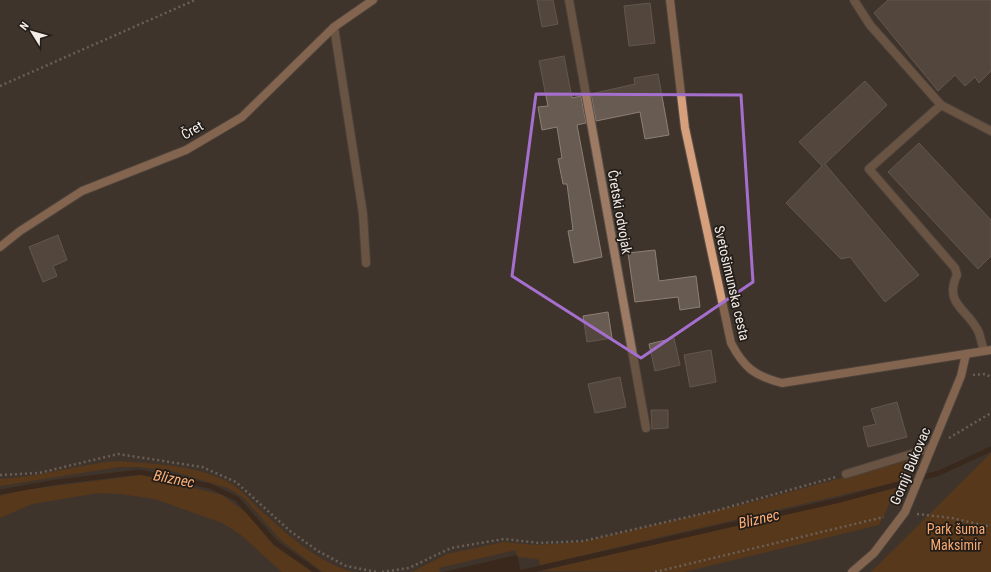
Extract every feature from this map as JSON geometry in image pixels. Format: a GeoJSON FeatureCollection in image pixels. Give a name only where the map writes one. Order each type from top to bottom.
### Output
{"type":"FeatureCollection","features":[{"type":"Feature","properties":{"kind":"street","name":"Čret"},"geometry":{"type":"LineString","coordinates":[[0,247],[20,231],[82,191],[186,150],[242,117],[334,27],[373,0]]}},
{"type":"Feature","properties":{"kind":"street","name":"Čretski odvojak"},"geometry":{"type":"LineString","coordinates":[[569,0],[646,428]]}},
{"type":"Feature","properties":{"kind":"street","name":"Svetošimunska cesta"},"geometry":{"type":"LineString","coordinates":[[670,0],[685,128],[731,343],[739,358],[750,370],[766,379],[782,383],[987,350]]}},
{"type":"Feature","properties":{"kind":"street"},"geometry":{"type":"LineString","coordinates":[[854,0],[870,25],[941,105],[991,131]]}},
{"type":"Feature","properties":{"kind":"street"},"geometry":{"type":"LineString","coordinates":[[334,27],[363,214],[366,263]]}},
{"type":"Feature","properties":{"kind":"street"},"geometry":{"type":"LineString","coordinates":[[941,105],[869,169],[955,268],[957,275],[953,283],[952,297],[979,332],[987,350]]}},
{"type":"Feature","properties":{"kind":"street","name":"Gornji Bukovac"},"geometry":{"type":"LineString","coordinates":[[852,572],[874,554],[905,512],[961,376],[966,354]]}},
{"type":"Feature","properties":{"kind":"street"},"geometry":{"type":"LineString","coordinates":[[846,474],[931,448]]}},
{"type":"Feature","properties":{"kind":"path"},"geometry":{"type":"LineString","coordinates":[[0,86],[195,0]]}},
{"type":"Feature","properties":{"kind":"path"},"geometry":{"type":"LineString","coordinates":[[961,376],[985,374],[991,376]]}},
{"type":"Feature","properties":{"kind":"path"},"geometry":{"type":"LineString","coordinates":[[931,448],[991,414]]}},
{"type":"Feature","properties":{"kind":"path"},"geometry":{"type":"LineString","coordinates":[[0,474],[39,473],[118,454],[202,467],[236,482],[290,531],[318,551],[346,566],[377,572]]}},
{"type":"Feature","properties":{"kind":"path"},"geometry":{"type":"LineString","coordinates":[[382,572],[409,568],[451,548],[504,539],[539,543],[583,541],[718,510],[846,474]]}},
{"type":"Feature","properties":{"kind":"path"},"geometry":{"type":"LineString","coordinates":[[655,572],[905,512],[952,518],[986,526],[991,525]]}},
{"type":"Feature","properties":{"kind":"highlighted area"},"geometry":{"type":"Polygon","coordinates":[[[536,94],[741,95],[753,282],[641,358],[512,276],[536,94]]]}},
{"type":"Feature","properties":{"kind":"green space","name":"Park šuma Maksimir"},"geometry":{"type":"Polygon","coordinates":[[[991,453],[991,572],[871,572],[991,453]]]}},
{"type":"Feature","properties":{"kind":"green space"},"geometry":{"type":"Polygon","coordinates":[[[909,460],[901,481],[541,565],[538,559],[518,557],[515,550],[439,568],[440,572],[412,572],[447,554],[504,542],[536,545],[582,542],[745,504],[909,460]]]}},
{"type":"Feature","properties":{"kind":"green space"},"geometry":{"type":"Polygon","coordinates":[[[116,461],[186,468],[213,475],[226,481],[239,489],[269,518],[302,546],[326,561],[353,572],[323,572],[281,540],[244,498],[228,488],[172,471],[138,467],[119,467],[0,486],[0,479],[29,476],[116,461]]]}},
{"type":"Feature","properties":{"kind":"green space"},"geometry":{"type":"Polygon","coordinates":[[[142,475],[222,495],[248,514],[273,545],[312,572],[282,572],[240,534],[222,523],[155,499],[121,494],[98,493],[32,504],[0,518],[0,496],[24,490],[142,475]]]}},
{"type":"Feature","properties":{"kind":"green space"},"geometry":{"type":"Polygon","coordinates":[[[897,488],[879,525],[684,572],[541,571],[897,488]]]}},
{"type":"Feature","properties":{"kind":"shaded area"},"geometry":{"type":"Polygon","coordinates":[[[517,555],[521,572],[443,572],[517,555]]]}},
{"type":"Feature","properties":{"kind":"building"},"geometry":{"type":"Polygon","coordinates":[[[537,0],[553,0],[558,24],[542,27],[537,0]]]}},
{"type":"Feature","properties":{"kind":"building"},"geometry":{"type":"Polygon","coordinates":[[[888,0],[991,0],[991,71],[979,83],[975,77],[965,86],[955,75],[938,91],[874,13],[888,0]]]}},
{"type":"Feature","properties":{"kind":"building"},"geometry":{"type":"Polygon","coordinates":[[[650,3],[655,43],[629,46],[624,6],[650,3]]]}},
{"type":"Feature","properties":{"kind":"building"},"geometry":{"type":"Polygon","coordinates":[[[564,56],[572,98],[581,96],[586,123],[577,125],[602,257],[574,263],[568,231],[573,230],[567,184],[563,184],[558,159],[562,158],[557,127],[542,130],[538,107],[548,106],[539,61],[564,56]]]}},
{"type":"Feature","properties":{"kind":"building"},"geometry":{"type":"Polygon","coordinates":[[[658,74],[669,135],[645,139],[640,112],[596,121],[591,94],[635,84],[634,78],[658,74]]]}},
{"type":"Feature","properties":{"kind":"building"},"geometry":{"type":"Polygon","coordinates":[[[865,81],[887,105],[825,164],[919,275],[885,302],[850,257],[841,259],[786,203],[822,166],[799,142],[865,81]]]}},
{"type":"Feature","properties":{"kind":"building"},"geometry":{"type":"Polygon","coordinates":[[[919,143],[991,220],[991,256],[978,269],[888,172],[919,143]]]}},
{"type":"Feature","properties":{"kind":"building"},"geometry":{"type":"Polygon","coordinates":[[[58,235],[67,260],[53,266],[57,276],[43,282],[29,247],[58,235]]]}},
{"type":"Feature","properties":{"kind":"building"},"geometry":{"type":"Polygon","coordinates":[[[655,250],[659,281],[696,276],[700,307],[680,310],[678,297],[635,302],[628,253],[655,250]]]}},
{"type":"Feature","properties":{"kind":"building"},"geometry":{"type":"Polygon","coordinates":[[[608,312],[612,338],[587,342],[583,316],[608,312]]]}},
{"type":"Feature","properties":{"kind":"building"},"geometry":{"type":"Polygon","coordinates":[[[674,338],[680,365],[655,371],[649,344],[674,338]]]}},
{"type":"Feature","properties":{"kind":"building"},"geometry":{"type":"Polygon","coordinates":[[[711,350],[716,382],[690,387],[684,355],[711,350]]]}},
{"type":"Feature","properties":{"kind":"building"},"geometry":{"type":"Polygon","coordinates":[[[620,377],[626,407],[595,413],[588,384],[620,377]]]}},
{"type":"Feature","properties":{"kind":"building"},"geometry":{"type":"Polygon","coordinates":[[[897,402],[907,437],[868,447],[863,427],[876,424],[871,409],[897,402]]]}},
{"type":"Feature","properties":{"kind":"building"},"geometry":{"type":"Polygon","coordinates":[[[651,410],[668,410],[668,428],[652,429],[651,410]]]}},
{"type":"Feature","properties":{"kind":"waterway","name":"Bliznec"},"geometry":{"type":"LineString","coordinates":[[523,572],[840,500],[939,473],[991,449]]}},
{"type":"Feature","properties":{"kind":"waterway","name":"Bliznec"},"geometry":{"type":"LineString","coordinates":[[0,492],[57,482],[139,472],[210,486],[237,499],[276,543],[317,572]]}}]}
